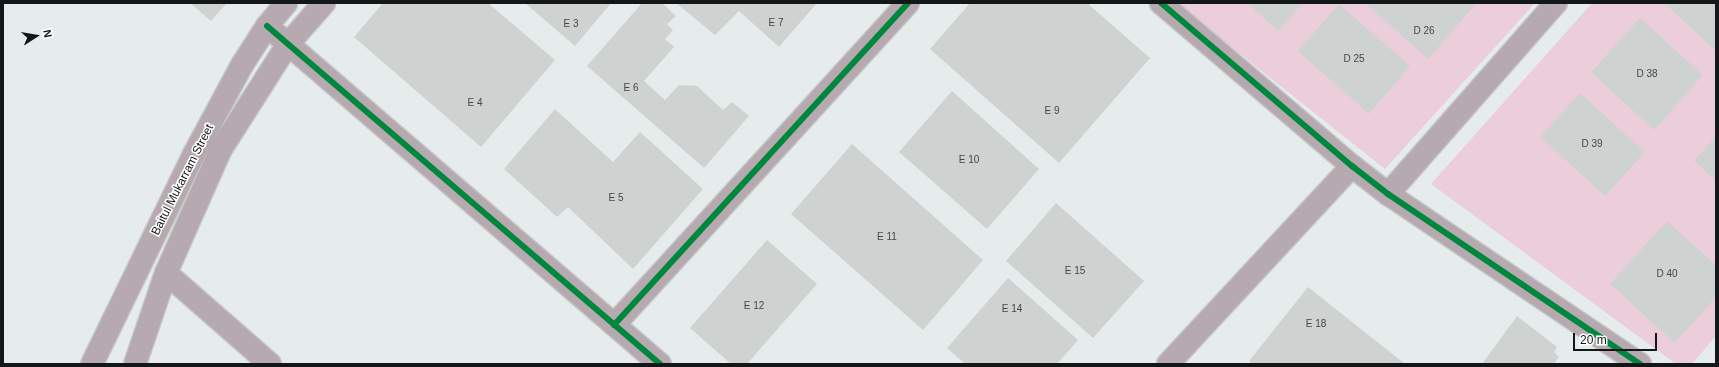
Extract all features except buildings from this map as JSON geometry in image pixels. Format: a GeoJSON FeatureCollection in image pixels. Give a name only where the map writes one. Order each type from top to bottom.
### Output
{"type":"FeatureCollection","features":[{"type":"Feature","properties":{"kind":"street","name":"Baitul Mukarram Street"},"geometry":{"type":"LineString","coordinates":[[92,364],[193,156],[242,64],[267,26],[286,3]]}},
{"type":"Feature","properties":{"kind":"street","name":"Baitul Mukarram Street"},"geometry":{"type":"LineString","coordinates":[[136,364],[166,273],[222,148],[288,44],[324,3]]}},
{"type":"Feature","properties":{"kind":"street"},"geometry":{"type":"LineString","coordinates":[[614,325],[908,3]]}},
{"type":"Feature","properties":{"kind":"street"},"geometry":{"type":"LineString","coordinates":[[1161,3],[1352,166],[1388,194],[1640,364]]}},
{"type":"Feature","properties":{"kind":"street"},"geometry":{"type":"LineString","coordinates":[[1388,194],[1556,3]]}},
{"type":"Feature","properties":{"kind":"street"},"geometry":{"type":"LineString","coordinates":[[267,26],[660,364]]}},
{"type":"Feature","properties":{"kind":"street"},"geometry":{"type":"LineString","coordinates":[[1168,364],[1352,166]]}},
{"type":"Feature","properties":{"kind":"street"},"geometry":{"type":"LineString","coordinates":[[166,273],[270,364]]}},
{"type":"Feature","properties":{"kind":"shaded area"},"geometry":{"type":"Polygon","coordinates":[[[1176,3],[1535,3],[1385,169],[1176,3]]]}},
{"type":"Feature","properties":{"kind":"shaded area"},"geometry":{"type":"Polygon","coordinates":[[[1592,3],[1716,3],[1716,336],[1692,364],[1676,364],[1431,184],[1592,3]]]}},
{"type":"Feature","properties":{"kind":"cycle path"},"geometry":{"type":"LineString","coordinates":[[614,325],[908,3]]}},
{"type":"Feature","properties":{"kind":"cycle path"},"geometry":{"type":"LineString","coordinates":[[1161,3],[1352,166],[1388,194],[1640,364]]}},
{"type":"Feature","properties":{"kind":"cycle path"},"geometry":{"type":"LineString","coordinates":[[267,26],[660,364]]}}]}
